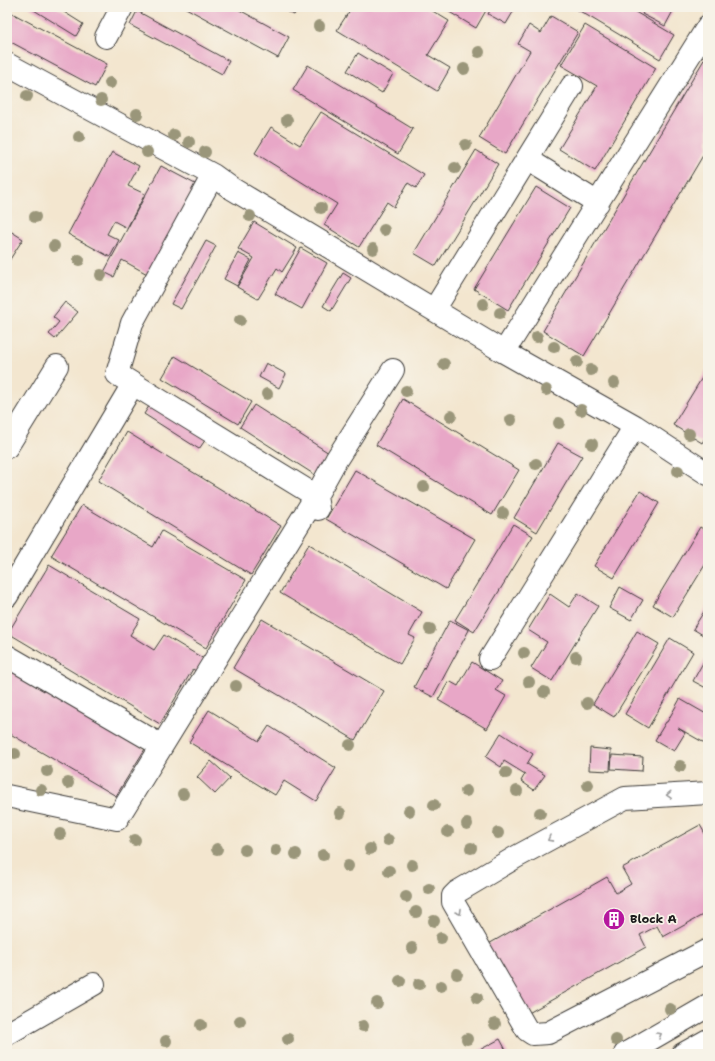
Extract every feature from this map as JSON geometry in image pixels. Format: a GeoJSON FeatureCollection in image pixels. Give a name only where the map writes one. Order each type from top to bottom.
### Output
{"type":"FeatureCollection","features":[{"type":"Feature","properties":{"kind":"street"},"geometry":{"type":"LineString","coordinates":[[106,37],[122,7]]}},
{"type":"Feature","properties":{"kind":"street"},"geometry":{"type":"LineString","coordinates":[[504,352],[708,26]]}},
{"type":"Feature","properties":{"kind":"street"},"geometry":{"type":"LineString","coordinates":[[7,64],[213,175],[231,188],[504,352],[635,426],[708,474]]}},
{"type":"Feature","properties":{"kind":"street"},"geometry":{"type":"LineString","coordinates":[[434,310],[572,86]]}},
{"type":"Feature","properties":{"kind":"street"},"geometry":{"type":"LineString","coordinates":[[527,159],[598,202]]}},
{"type":"Feature","properties":{"kind":"street"},"geometry":{"type":"LineString","coordinates":[[213,175],[132,323],[117,374],[316,496]]}},
{"type":"Feature","properties":{"kind":"street"},"geometry":{"type":"LineString","coordinates":[[8,444],[57,366]]}},
{"type":"Feature","properties":{"kind":"street"},"geometry":{"type":"LineString","coordinates":[[7,796],[117,819],[316,496],[336,460],[393,370]]}},
{"type":"Feature","properties":{"kind":"street"},"geometry":{"type":"LineString","coordinates":[[7,596],[133,384]]}},
{"type":"Feature","properties":{"kind":"street"},"geometry":{"type":"LineString","coordinates":[[490,659],[635,426]]}},
{"type":"Feature","properties":{"kind":"street"},"geometry":{"type":"LineString","coordinates":[[316,496],[319,521]]}},
{"type":"Feature","properties":{"kind":"street"},"geometry":{"type":"LineString","coordinates":[[7,656],[162,746]]}},
{"type":"Feature","properties":{"kind":"street"},"geometry":{"type":"LineString","coordinates":[[708,793],[625,798],[516,857],[452,896],[453,902],[527,1030],[533,1034],[548,1033],[708,950]]}},
{"type":"Feature","properties":{"kind":"street"},"geometry":{"type":"LineString","coordinates":[[7,1034],[94,984]]}},
{"type":"Feature","properties":{"kind":"street"},"geometry":{"type":"LineString","coordinates":[[625,1054],[708,1006]]}},
{"type":"Feature","properties":{"kind":"street"},"geometry":{"type":"LineString","coordinates":[[683,1054],[708,1040]]}},
{"type":"Feature","properties":{"kind":"building"},"geometry":{"type":"Polygon","coordinates":[[[29,7],[56,7],[83,24],[76,36],[29,7]]]}},
{"type":"Feature","properties":{"kind":"building"},"geometry":{"type":"Polygon","coordinates":[[[184,7],[234,7],[289,37],[278,58],[184,7]]]}},
{"type":"Feature","properties":{"kind":"building"},"geometry":{"type":"Polygon","coordinates":[[[279,7],[299,7],[294,15],[279,7]]]}},
{"type":"Feature","properties":{"kind":"building"},"geometry":{"type":"Polygon","coordinates":[[[352,7],[426,7],[449,21],[428,55],[450,68],[437,91],[337,30],[352,7]]]}},
{"type":"Feature","properties":{"kind":"building"},"geometry":{"type":"Polygon","coordinates":[[[441,7],[488,7],[476,28],[441,7]]]}},
{"type":"Feature","properties":{"kind":"building"},"geometry":{"type":"Polygon","coordinates":[[[492,7],[516,7],[506,24],[488,14],[492,7]]]}},
{"type":"Feature","properties":{"kind":"building"},"geometry":{"type":"Polygon","coordinates":[[[573,7],[627,7],[674,35],[660,59],[573,7]]]}},
{"type":"Feature","properties":{"kind":"building"},"geometry":{"type":"Polygon","coordinates":[[[646,7],[666,7],[673,11],[665,26],[642,14],[646,7]]]}},
{"type":"Feature","properties":{"kind":"building"},"geometry":{"type":"Polygon","coordinates":[[[137,11],[229,61],[222,74],[130,25],[137,11]]]}},
{"type":"Feature","properties":{"kind":"building"},"geometry":{"type":"Polygon","coordinates":[[[10,12],[107,64],[95,87],[7,40],[7,18],[10,12]]]}},
{"type":"Feature","properties":{"kind":"building"},"geometry":{"type":"Polygon","coordinates":[[[551,16],[578,32],[505,154],[479,138],[530,51],[518,44],[529,25],[541,33],[551,16]]]}},
{"type":"Feature","properties":{"kind":"building"},"geometry":{"type":"Polygon","coordinates":[[[585,25],[656,68],[595,171],[559,149],[597,86],[561,65],[585,25]]]}},
{"type":"Feature","properties":{"kind":"building"},"geometry":{"type":"Polygon","coordinates":[[[358,53],[393,74],[382,93],[347,71],[358,53]]]}},
{"type":"Feature","properties":{"kind":"building"},"geometry":{"type":"Polygon","coordinates":[[[708,53],[708,147],[584,356],[543,331],[708,53]]]}},
{"type":"Feature","properties":{"kind":"building"},"geometry":{"type":"Polygon","coordinates":[[[308,65],[413,129],[398,154],[293,90],[308,65]]]}},
{"type":"Feature","properties":{"kind":"building"},"geometry":{"type":"Polygon","coordinates":[[[321,112],[424,175],[416,188],[408,183],[394,207],[387,202],[359,247],[324,225],[337,204],[255,153],[271,127],[300,145],[321,112]]]}},
{"type":"Feature","properties":{"kind":"building"},"geometry":{"type":"Polygon","coordinates":[[[476,150],[498,164],[436,266],[414,253],[476,150]]]}},
{"type":"Feature","properties":{"kind":"building"},"geometry":{"type":"Polygon","coordinates":[[[112,152],[139,166],[128,186],[145,194],[127,228],[114,221],[107,234],[119,240],[110,257],[68,234],[112,152]]]}},
{"type":"Feature","properties":{"kind":"building"},"geometry":{"type":"Polygon","coordinates":[[[161,166],[197,185],[149,275],[122,260],[114,277],[104,272],[161,166]]]}},
{"type":"Feature","properties":{"kind":"building"},"geometry":{"type":"Polygon","coordinates":[[[536,187],[570,208],[508,310],[474,289],[536,187]]]}},
{"type":"Feature","properties":{"kind":"building"},"geometry":{"type":"Polygon","coordinates":[[[254,222],[297,248],[282,272],[277,268],[258,299],[237,287],[254,258],[238,249],[254,222]]]}},
{"type":"Feature","properties":{"kind":"building"},"geometry":{"type":"Polygon","coordinates":[[[7,229],[23,239],[7,264],[7,229]]]}},
{"type":"Feature","properties":{"kind":"building"},"geometry":{"type":"Polygon","coordinates":[[[206,241],[216,246],[181,309],[171,304],[206,241]]]}},
{"type":"Feature","properties":{"kind":"building"},"geometry":{"type":"Polygon","coordinates":[[[301,248],[327,263],[302,309],[275,294],[301,248]]]}},
{"type":"Feature","properties":{"kind":"building"},"geometry":{"type":"Polygon","coordinates":[[[238,253],[251,260],[237,286],[224,279],[238,253]]]}},
{"type":"Feature","properties":{"kind":"building"},"geometry":{"type":"Polygon","coordinates":[[[343,273],[351,278],[331,311],[323,306],[343,273]]]}},
{"type":"Feature","properties":{"kind":"building"},"geometry":{"type":"Polygon","coordinates":[[[65,302],[78,312],[55,339],[49,334],[59,322],[53,317],[65,302]]]}},
{"type":"Feature","properties":{"kind":"building"},"geometry":{"type":"Polygon","coordinates":[[[175,356],[251,402],[238,424],[162,378],[175,356]]]}},
{"type":"Feature","properties":{"kind":"building"},"geometry":{"type":"Polygon","coordinates":[[[266,363],[286,374],[279,388],[259,377],[266,363]]]}},
{"type":"Feature","properties":{"kind":"building"},"geometry":{"type":"Polygon","coordinates":[[[708,368],[708,433],[702,443],[673,425],[708,368]]]}},
{"type":"Feature","properties":{"kind":"building"},"geometry":{"type":"Polygon","coordinates":[[[403,399],[519,470],[492,515],[376,445],[403,399]]]}},
{"type":"Feature","properties":{"kind":"building"},"geometry":{"type":"Polygon","coordinates":[[[153,400],[208,436],[199,449],[144,414],[153,400]]]}},
{"type":"Feature","properties":{"kind":"building"},"geometry":{"type":"Polygon","coordinates":[[[254,405],[329,453],[315,475],[240,427],[254,405]]]}},
{"type":"Feature","properties":{"kind":"building"},"geometry":{"type":"Polygon","coordinates":[[[127,432],[281,526],[251,575],[98,481],[127,432]]]}},
{"type":"Feature","properties":{"kind":"building"},"geometry":{"type":"Polygon","coordinates":[[[558,443],[582,456],[537,532],[514,518],[558,443]]]}},
{"type":"Feature","properties":{"kind":"building"},"geometry":{"type":"Polygon","coordinates":[[[355,470],[475,539],[446,589],[326,519],[355,470]]]}},
{"type":"Feature","properties":{"kind":"building"},"geometry":{"type":"Polygon","coordinates":[[[640,491],[659,503],[614,578],[594,566],[640,491]]]}},
{"type":"Feature","properties":{"kind":"building"},"geometry":{"type":"Polygon","coordinates":[[[82,505],[153,547],[162,531],[246,580],[206,648],[51,556],[82,505]]]}},
{"type":"Feature","properties":{"kind":"building"},"geometry":{"type":"Polygon","coordinates":[[[513,524],[533,536],[474,632],[455,620],[513,524]]]}},
{"type":"Feature","properties":{"kind":"building"},"geometry":{"type":"Polygon","coordinates":[[[700,527],[708,532],[708,560],[673,617],[653,605],[700,527]]]}},
{"type":"Feature","properties":{"kind":"building"},"geometry":{"type":"Polygon","coordinates":[[[309,544],[422,612],[409,635],[415,638],[400,664],[280,593],[309,544]]]}},
{"type":"Feature","properties":{"kind":"building"},"geometry":{"type":"Polygon","coordinates":[[[49,565],[140,619],[130,635],[154,650],[164,635],[204,659],[197,672],[193,669],[160,724],[8,633],[49,565]]]}},
{"type":"Feature","properties":{"kind":"building"},"geometry":{"type":"Polygon","coordinates":[[[620,587],[643,600],[631,620],[609,608],[620,587]]]}},
{"type":"Feature","properties":{"kind":"building"},"geometry":{"type":"Polygon","coordinates":[[[578,593],[598,606],[552,681],[531,668],[547,642],[528,630],[550,594],[569,607],[578,593]]]}},
{"type":"Feature","properties":{"kind":"building"},"geometry":{"type":"Polygon","coordinates":[[[708,605],[708,638],[693,629],[708,605]]]}},
{"type":"Feature","properties":{"kind":"building"},"geometry":{"type":"Polygon","coordinates":[[[262,619],[384,691],[355,740],[233,668],[262,619]]]}},
{"type":"Feature","properties":{"kind":"building"},"geometry":{"type":"Polygon","coordinates":[[[450,620],[469,630],[433,697],[414,687],[450,620]]]}},
{"type":"Feature","properties":{"kind":"building"},"geometry":{"type":"Polygon","coordinates":[[[637,631],[659,644],[614,717],[593,704],[637,631]]]}},
{"type":"Feature","properties":{"kind":"building"},"geometry":{"type":"Polygon","coordinates":[[[670,638],[693,652],[648,728],[625,714],[670,638]]]}},
{"type":"Feature","properties":{"kind":"building"},"geometry":{"type":"Polygon","coordinates":[[[706,657],[708,658],[708,689],[693,681],[706,657]]]}},
{"type":"Feature","properties":{"kind":"building"},"geometry":{"type":"Polygon","coordinates":[[[472,662],[502,681],[496,690],[506,696],[487,729],[438,700],[449,681],[458,686],[472,662]]]}},
{"type":"Feature","properties":{"kind":"building"},"geometry":{"type":"Polygon","coordinates":[[[7,667],[145,749],[116,796],[7,732],[7,667]]]}},
{"type":"Feature","properties":{"kind":"building"},"geometry":{"type":"Polygon","coordinates":[[[680,699],[708,715],[708,745],[678,728],[685,733],[674,751],[655,740],[680,699]]]}},
{"type":"Feature","properties":{"kind":"building"},"geometry":{"type":"Polygon","coordinates":[[[209,710],[259,741],[269,726],[336,768],[316,801],[284,781],[275,795],[189,742],[209,710]]]}},
{"type":"Feature","properties":{"kind":"building"},"geometry":{"type":"Polygon","coordinates":[[[501,733],[533,754],[527,764],[545,775],[534,790],[521,781],[525,774],[504,761],[501,767],[486,757],[501,733]]]}},
{"type":"Feature","properties":{"kind":"building"},"geometry":{"type":"Polygon","coordinates":[[[590,748],[611,750],[610,771],[589,770],[590,748]]]}},
{"type":"Feature","properties":{"kind":"building"},"geometry":{"type":"Polygon","coordinates":[[[612,755],[643,757],[642,771],[611,769],[612,755]]]}},
{"type":"Feature","properties":{"kind":"building"},"geometry":{"type":"Polygon","coordinates":[[[211,761],[230,778],[215,794],[197,777],[211,761]]]}},
{"type":"Feature","properties":{"kind":"building","name":"Block A"},"geometry":{"type":"Polygon","coordinates":[[[700,825],[708,839],[708,912],[663,937],[657,926],[640,935],[646,947],[525,1015],[485,946],[607,877],[616,893],[631,884],[622,868],[700,825]]]}},
{"type":"Feature","properties":{"kind":"building"},"geometry":{"type":"Polygon","coordinates":[[[500,1039],[508,1054],[472,1054],[500,1039]]]}},
{"type":"Feature","properties":{"kind":"place","name":"Block A"},"geometry":{"type":"Point","coordinates":[614,919]}}]}
